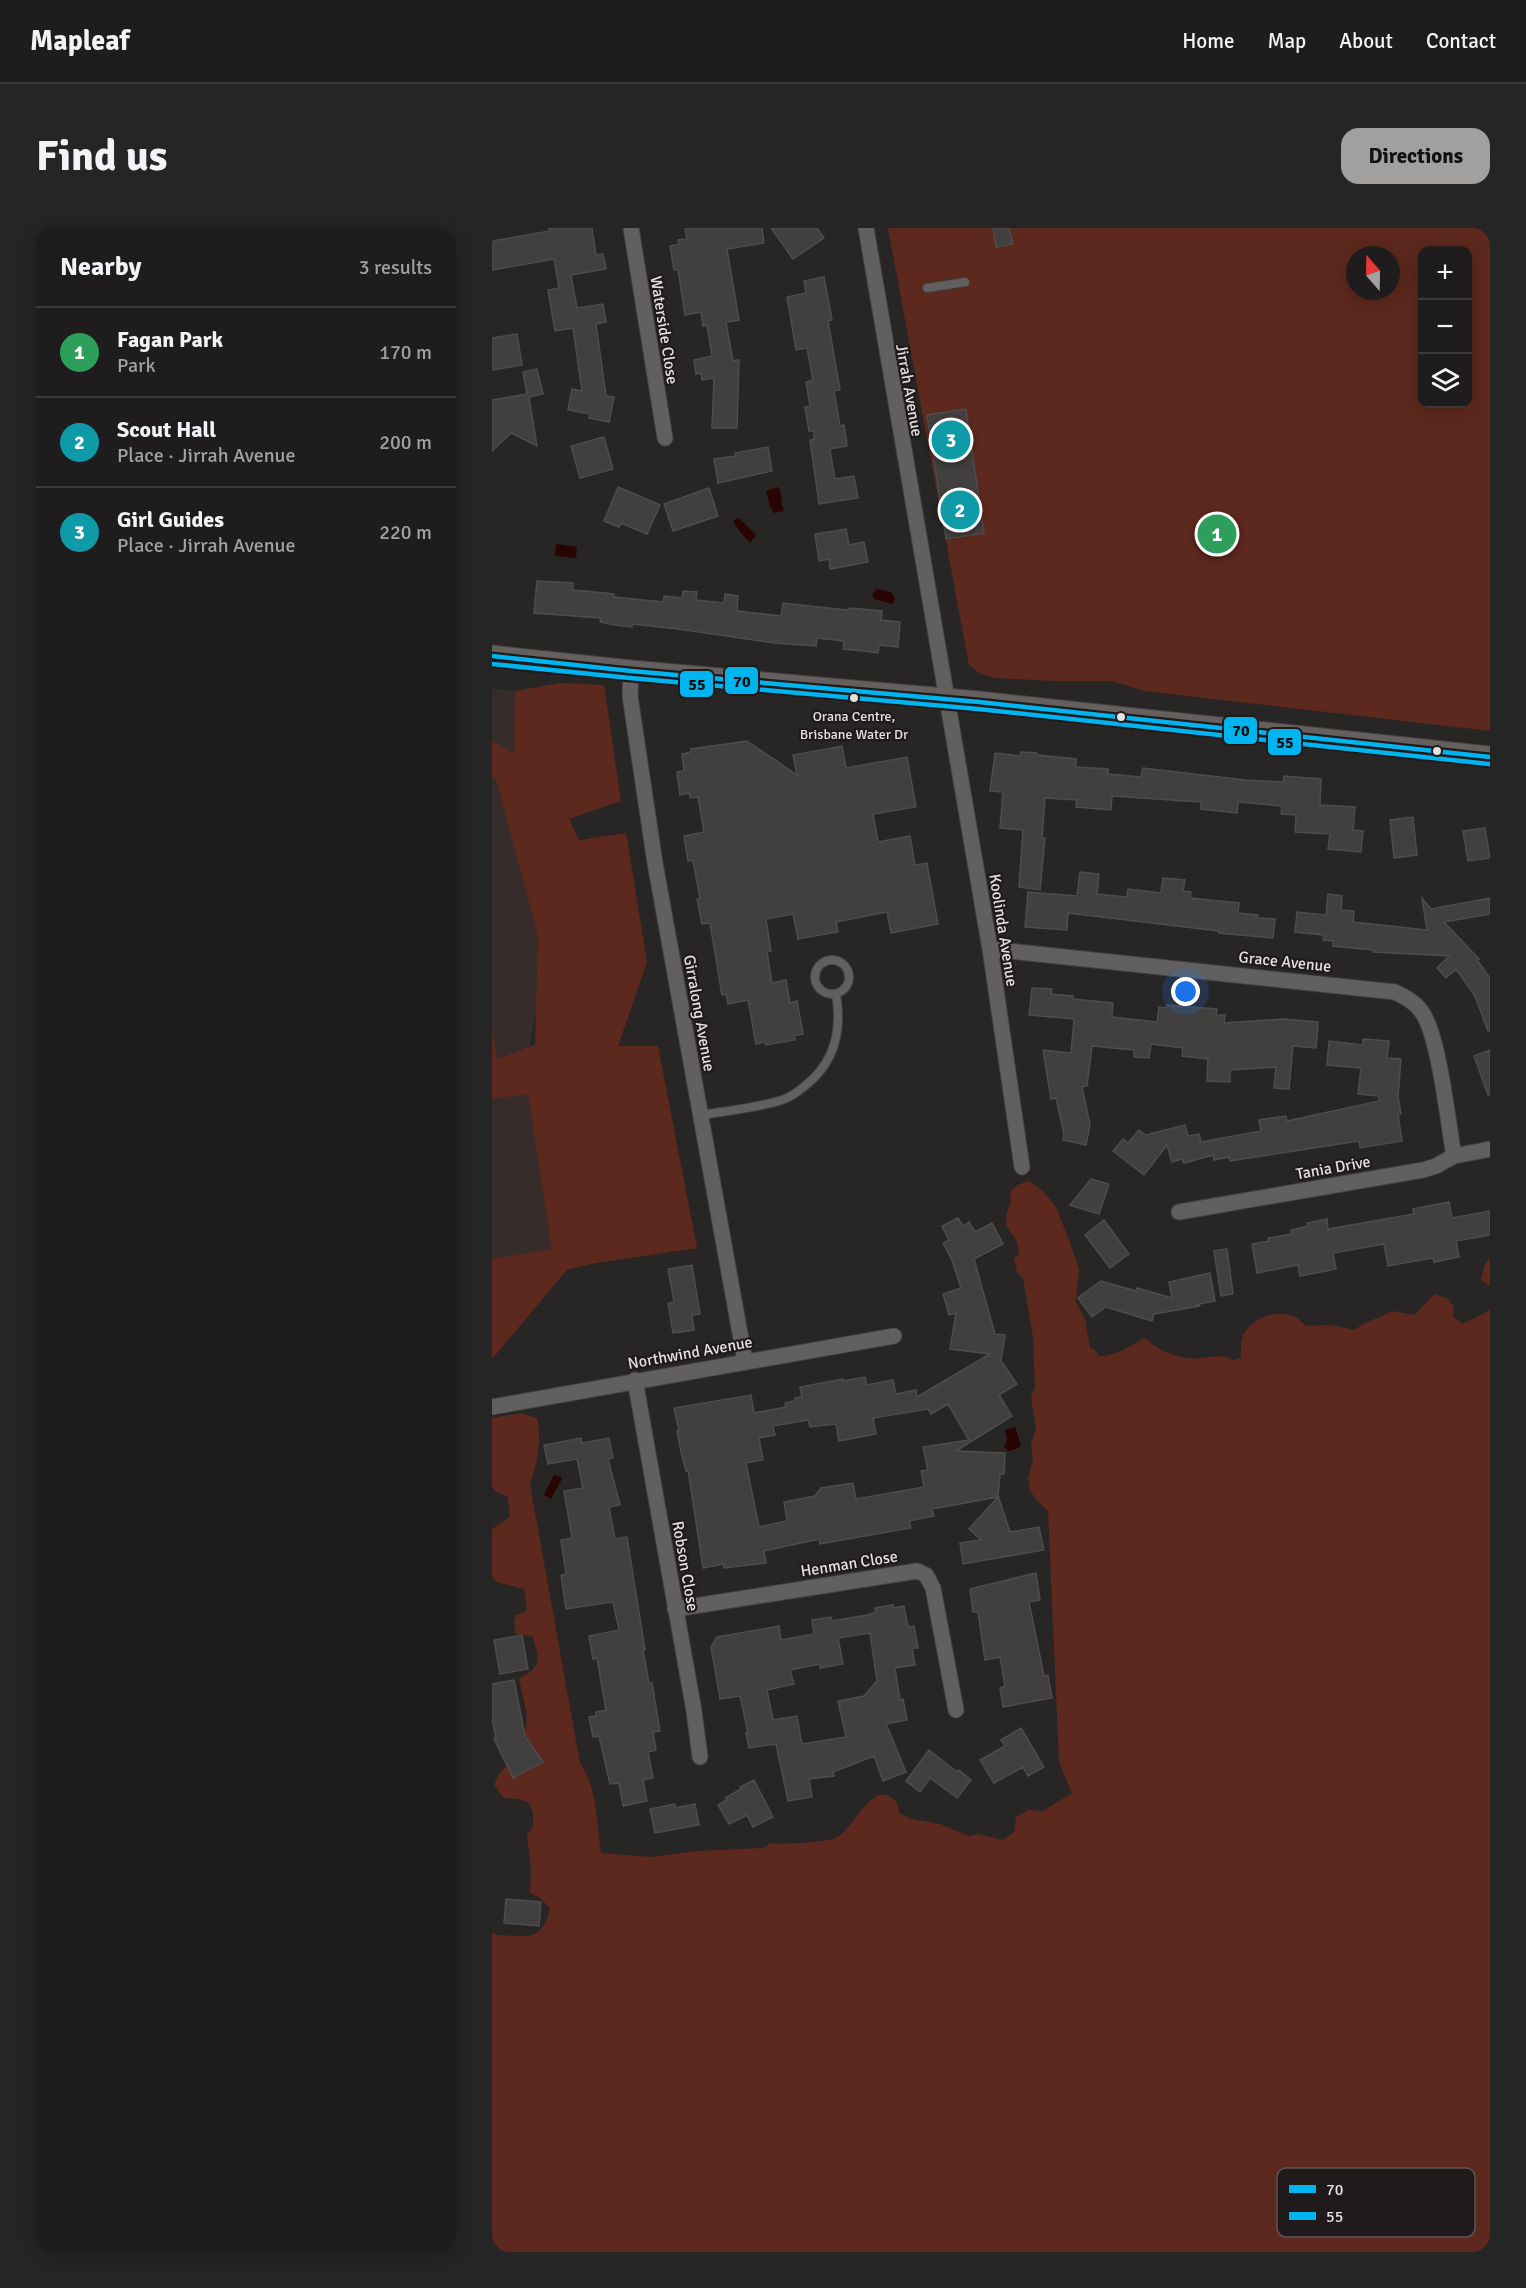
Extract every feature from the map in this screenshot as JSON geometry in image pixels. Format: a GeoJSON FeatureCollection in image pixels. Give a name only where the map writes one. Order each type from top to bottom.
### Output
{"type":"FeatureCollection","features":[{"type":"Feature","properties":{"kind":"main road"},"geometry":{"type":"LineString","coordinates":[[492,656],[946,699],[1490,757]]}},
{"type":"Feature","properties":{"kind":"street","name":"Waterside Close"},"geometry":{"type":"LineString","coordinates":[[631,228],[665,438]]}},
{"type":"Feature","properties":{"kind":"street","name":"Jirrah Avenue"},"geometry":{"type":"LineString","coordinates":[[866,228],[946,699]]}},
{"type":"Feature","properties":{"kind":"street","name":"Girralong Avenue"},"geometry":{"type":"LineString","coordinates":[[632,671],[630,696],[655,863],[745,1360]]}},
{"type":"Feature","properties":{"kind":"street","name":"Koolinda Avenue"},"geometry":{"type":"LineString","coordinates":[[946,699],[990,949],[1022,1167]]}},
{"type":"Feature","properties":{"kind":"street","name":"Grace Avenue"},"geometry":{"type":"LineString","coordinates":[[990,949],[1395,992],[1422,1012],[1433,1037],[1454,1155]]}},
{"type":"Feature","properties":{"kind":"street","name":"Tania Drive"},"geometry":{"type":"LineString","coordinates":[[1179,1212],[1423,1170],[1437,1166],[1454,1155],[1490,1149]]}},
{"type":"Feature","properties":{"kind":"street","name":"Northwind Avenue"},"geometry":{"type":"LineString","coordinates":[[492,1407],[745,1360],[894,1336]]}},
{"type":"Feature","properties":{"kind":"street","name":"Robson Close"},"geometry":{"type":"LineString","coordinates":[[636,1380],[700,1757]]}},
{"type":"Feature","properties":{"kind":"street","name":"Henman Close"},"geometry":{"type":"LineString","coordinates":[[675,1610],[916,1571],[926,1575],[933,1588],[956,1710]]}},
{"type":"Feature","properties":{"kind":"lane"},"geometry":{"type":"LineString","coordinates":[[927,288],[965,282]]}},
{"type":"Feature","properties":{"kind":"lane"},"geometry":{"type":"LineString","coordinates":[[826,961],[843,963],[849,972],[848,983],[841,992],[836,994],[825,993],[816,984],[817,968],[826,961]]}},
{"type":"Feature","properties":{"kind":"lane"},"geometry":{"type":"LineString","coordinates":[[700,1115],[784,1100],[811,1081],[831,1055],[839,1011],[836,994]]}},
{"type":"Feature","properties":{"kind":"shaded area"},"geometry":{"type":"Polygon","coordinates":[[[888,228],[1490,228],[1490,731],[1144,691],[1112,681],[996,678],[980,674],[969,665],[888,228]]]}},
{"type":"Feature","properties":{"kind":"shaded area"},"geometry":{"type":"Polygon","coordinates":[[[778,487],[784,511],[774,513],[766,491],[778,487]]]}},
{"type":"Feature","properties":{"kind":"shaded area"},"geometry":{"type":"Polygon","coordinates":[[[739,518],[756,535],[750,543],[733,521],[739,518]]]}},
{"type":"Feature","properties":{"kind":"shaded area"},"geometry":{"type":"Polygon","coordinates":[[[556,544],[577,547],[576,558],[555,556],[556,544]]]}},
{"type":"Feature","properties":{"kind":"shaded area"},"geometry":{"type":"Polygon","coordinates":[[[877,589],[891,592],[895,598],[894,602],[892,604],[874,599],[872,594],[877,589]]]}},
{"type":"Feature","properties":{"kind":"shaded area"},"geometry":{"type":"Polygon","coordinates":[[[560,683],[604,685],[621,801],[569,819],[579,840],[626,833],[647,962],[618,1046],[658,1046],[697,1248],[590,1264],[567,1270],[492,1359],[492,1259],[552,1249],[528,1094],[492,1099],[492,1028],[497,1059],[535,1045],[538,936],[496,779],[492,777],[492,741],[514,753],[515,691],[560,683]]]}},
{"type":"Feature","properties":{"kind":"shaded area"},"geometry":{"type":"Polygon","coordinates":[[[492,689],[532,692],[548,939],[527,1062],[563,1255],[492,1269],[492,689]]]}},
{"type":"Feature","properties":{"kind":"shaded area"},"geometry":{"type":"Polygon","coordinates":[[[1029,1181],[1043,1191],[1056,1207],[1079,1269],[1076,1302],[1085,1319],[1090,1348],[1094,1349],[1099,1356],[1116,1353],[1144,1338],[1170,1354],[1182,1357],[1192,1359],[1222,1356],[1233,1360],[1241,1358],[1242,1339],[1248,1328],[1266,1316],[1288,1314],[1306,1326],[1331,1325],[1355,1330],[1392,1311],[1415,1315],[1434,1294],[1448,1299],[1454,1307],[1453,1316],[1462,1324],[1490,1309],[1490,2252],[492,2252],[492,1932],[497,1935],[532,1935],[543,1927],[550,1908],[540,1898],[530,1893],[531,1870],[527,1835],[533,1827],[533,1813],[529,1803],[520,1799],[504,1798],[494,1785],[502,1771],[511,1763],[540,1759],[525,1734],[527,1715],[519,1678],[532,1670],[537,1662],[537,1650],[532,1636],[516,1634],[514,1623],[516,1615],[527,1609],[524,1589],[496,1582],[492,1576],[492,1529],[510,1517],[508,1497],[495,1491],[492,1486],[492,1418],[520,1413],[537,1418],[538,1452],[530,1485],[580,1763],[593,1795],[601,1853],[651,1857],[697,1851],[763,1848],[771,1843],[804,1843],[836,1838],[869,1802],[883,1794],[895,1800],[899,1813],[911,1819],[940,1824],[969,1836],[978,1834],[1003,1840],[1014,1832],[1016,1817],[1028,1810],[1043,1811],[1072,1793],[1059,1762],[1048,1511],[1036,1500],[1030,1490],[1028,1479],[1033,1460],[1031,1444],[1036,1429],[1031,1397],[1035,1387],[1033,1337],[1023,1279],[1017,1272],[1014,1259],[1019,1254],[1016,1240],[1006,1225],[1011,1201],[1010,1192],[1017,1185],[1029,1181]]]}},
{"type":"Feature","properties":{"kind":"shaded area"},"geometry":{"type":"Polygon","coordinates":[[[1490,1257],[1490,1286],[1481,1280],[1484,1266],[1490,1257]]]}},
{"type":"Feature","properties":{"kind":"shaded area"},"geometry":{"type":"Polygon","coordinates":[[[1015,1427],[1021,1445],[1019,1448],[1008,1451],[1004,1447],[1007,1440],[1005,1430],[1015,1427]]]}},
{"type":"Feature","properties":{"kind":"shaded area"},"geometry":{"type":"Polygon","coordinates":[[[554,1475],[562,1479],[551,1499],[544,1495],[554,1475]]]}},
{"type":"Feature","properties":{"kind":"building"},"geometry":{"type":"Polygon","coordinates":[[[549,228],[592,228],[596,255],[603,254],[606,269],[571,275],[577,308],[603,304],[606,322],[596,324],[606,396],[614,397],[609,422],[589,418],[590,414],[568,410],[572,389],[582,391],[573,328],[555,331],[548,290],[559,288],[554,259],[492,270],[492,241],[550,231],[549,228]]]}},
{"type":"Feature","properties":{"kind":"building"},"geometry":{"type":"Polygon","coordinates":[[[685,228],[762,228],[764,243],[727,249],[739,320],[726,322],[733,361],[739,360],[737,428],[712,428],[714,378],[702,380],[701,373],[696,374],[694,360],[712,356],[707,325],[703,326],[701,312],[685,315],[678,270],[674,270],[670,246],[679,244],[678,240],[687,239],[685,228]]]}},
{"type":"Feature","properties":{"kind":"building"},"geometry":{"type":"Polygon","coordinates":[[[771,228],[817,228],[824,238],[793,259],[771,228]]]}},
{"type":"Feature","properties":{"kind":"building"},"geometry":{"type":"Polygon","coordinates":[[[993,228],[1009,228],[1013,244],[996,247],[993,228]]]}},
{"type":"Feature","properties":{"kind":"building"},"geometry":{"type":"Polygon","coordinates":[[[824,277],[832,320],[828,321],[840,390],[834,391],[840,426],[844,425],[847,446],[830,449],[835,479],[854,476],[858,498],[819,504],[810,440],[814,439],[814,431],[809,431],[805,407],[810,406],[806,382],[813,380],[807,348],[796,350],[787,297],[806,293],[804,281],[824,277]]]}},
{"type":"Feature","properties":{"kind":"building"},"geometry":{"type":"Polygon","coordinates":[[[517,334],[522,365],[492,370],[492,338],[517,334]]]}},
{"type":"Feature","properties":{"kind":"building"},"geometry":{"type":"Polygon","coordinates":[[[537,369],[543,394],[529,397],[537,446],[511,433],[492,451],[492,400],[527,394],[523,372],[537,369]]]}},
{"type":"Feature","properties":{"kind":"building"},"geometry":{"type":"Polygon","coordinates":[[[966,409],[984,533],[946,539],[927,415],[966,409]]]}},
{"type":"Feature","properties":{"kind":"building"},"geometry":{"type":"Polygon","coordinates":[[[604,437],[613,469],[580,478],[571,446],[604,437]]]}},
{"type":"Feature","properties":{"kind":"building"},"geometry":{"type":"Polygon","coordinates":[[[768,447],[772,471],[718,483],[714,459],[736,456],[735,453],[768,447]]]}},
{"type":"Feature","properties":{"kind":"building"},"geometry":{"type":"Polygon","coordinates":[[[618,487],[660,505],[647,534],[621,523],[619,527],[604,521],[618,487]]]}},
{"type":"Feature","properties":{"kind":"building"},"geometry":{"type":"Polygon","coordinates":[[[709,488],[718,516],[673,531],[664,504],[709,488]]]}},
{"type":"Feature","properties":{"kind":"building"},"geometry":{"type":"Polygon","coordinates":[[[846,529],[849,545],[864,542],[868,562],[830,569],[829,559],[819,561],[815,534],[846,529]]]}},
{"type":"Feature","properties":{"kind":"building"},"geometry":{"type":"Polygon","coordinates":[[[537,581],[573,583],[573,590],[663,602],[664,596],[682,598],[683,591],[697,592],[696,600],[724,603],[725,594],[738,596],[737,611],[781,616],[783,603],[847,610],[850,608],[882,611],[881,620],[900,622],[898,647],[879,645],[878,653],[843,649],[844,641],[817,638],[816,646],[775,643],[678,629],[632,624],[632,627],[615,625],[600,622],[601,618],[534,613],[537,581]]]}},
{"type":"Feature","properties":{"kind":"building"},"geometry":{"type":"Polygon","coordinates":[[[747,741],[797,775],[793,755],[842,746],[846,768],[907,757],[916,807],[873,814],[878,842],[910,836],[915,865],[927,863],[938,924],[891,933],[887,912],[836,922],[838,932],[798,939],[793,914],[766,919],[771,951],[767,952],[772,983],[786,980],[790,1003],[797,1001],[803,1034],[794,1036],[795,1040],[766,1045],[765,1042],[756,1044],[748,1000],[728,1004],[726,994],[722,995],[710,923],[702,924],[693,860],[688,861],[684,836],[704,832],[698,797],[690,798],[689,793],[680,795],[677,772],[684,771],[682,754],[691,752],[691,749],[747,741]]]}},
{"type":"Feature","properties":{"kind":"building"},"geometry":{"type":"Polygon","coordinates":[[[1021,752],[1076,759],[1076,767],[1108,769],[1108,774],[1141,777],[1143,768],[1245,780],[1283,782],[1284,776],[1321,779],[1320,805],[1355,807],[1353,830],[1363,831],[1361,852],[1328,849],[1330,834],[1295,832],[1296,815],[1281,814],[1282,806],[1238,802],[1237,813],[1201,809],[1201,802],[1112,796],[1111,810],[1076,807],[1077,800],[1045,798],[1042,838],[1045,838],[1040,890],[1019,887],[1023,830],[1000,828],[1003,792],[990,791],[995,753],[1020,756],[1021,752]]]}},
{"type":"Feature","properties":{"kind":"building"},"geometry":{"type":"Polygon","coordinates":[[[1413,817],[1417,855],[1394,858],[1390,820],[1413,817]]]}},
{"type":"Feature","properties":{"kind":"building"},"geometry":{"type":"Polygon","coordinates":[[[1485,828],[1490,858],[1468,861],[1463,831],[1485,828]]]}},
{"type":"Feature","properties":{"kind":"building"},"geometry":{"type":"Polygon","coordinates":[[[1080,872],[1099,874],[1097,894],[1127,897],[1128,889],[1161,893],[1163,878],[1185,880],[1183,891],[1191,892],[1190,898],[1239,903],[1238,913],[1258,915],[1257,918],[1275,919],[1273,938],[1068,913],[1067,930],[1025,927],[1028,892],[1077,896],[1080,872]]]}},
{"type":"Feature","properties":{"kind":"building"},"geometry":{"type":"Polygon","coordinates":[[[1328,894],[1342,896],[1341,910],[1354,911],[1353,922],[1427,930],[1422,898],[1431,909],[1490,898],[1490,914],[1444,922],[1479,959],[1477,960],[1490,978],[1490,1031],[1488,1031],[1475,996],[1456,969],[1446,978],[1437,968],[1449,956],[1373,952],[1373,950],[1333,946],[1333,941],[1323,940],[1324,935],[1295,932],[1297,912],[1326,915],[1328,894]]]}},
{"type":"Feature","properties":{"kind":"building"},"geometry":{"type":"Polygon","coordinates":[[[1032,988],[1052,989],[1051,994],[1073,996],[1073,999],[1113,1003],[1112,1017],[1157,1022],[1159,1007],[1166,1008],[1167,1005],[1217,1009],[1216,1015],[1225,1015],[1224,1023],[1283,1019],[1318,1022],[1316,1048],[1293,1046],[1289,1089],[1274,1088],[1276,1067],[1230,1070],[1230,1082],[1207,1081],[1208,1059],[1182,1056],[1183,1048],[1151,1044],[1149,1058],[1134,1057],[1134,1050],[1092,1046],[1087,1086],[1082,1087],[1090,1125],[1086,1145],[1063,1140],[1064,1134],[1056,1098],[1051,1099],[1043,1050],[1071,1053],[1074,1019],[1029,1015],[1032,988]]]}},
{"type":"Feature","properties":{"kind":"building"},"geometry":{"type":"Polygon","coordinates":[[[1363,1039],[1389,1041],[1387,1058],[1401,1059],[1398,1097],[1401,1114],[1398,1115],[1402,1141],[1360,1148],[1359,1141],[1230,1161],[1229,1157],[1214,1160],[1213,1155],[1184,1163],[1182,1159],[1172,1162],[1167,1145],[1144,1175],[1113,1151],[1123,1139],[1128,1143],[1139,1130],[1146,1135],[1185,1125],[1188,1136],[1199,1134],[1201,1142],[1261,1131],[1259,1120],[1286,1116],[1287,1121],[1379,1101],[1379,1096],[1358,1094],[1361,1068],[1327,1065],[1329,1041],[1363,1045],[1363,1039]]]}},
{"type":"Feature","properties":{"kind":"building"},"geometry":{"type":"Polygon","coordinates":[[[1490,1050],[1490,1094],[1488,1095],[1474,1056],[1490,1050]]]}},
{"type":"Feature","properties":{"kind":"building"},"geometry":{"type":"Polygon","coordinates":[[[1091,1179],[1109,1184],[1099,1214],[1070,1205],[1091,1179]]]}},
{"type":"Feature","properties":{"kind":"building"},"geometry":{"type":"Polygon","coordinates":[[[1449,1202],[1452,1218],[1490,1211],[1490,1235],[1456,1241],[1459,1257],[1434,1262],[1433,1258],[1388,1266],[1384,1244],[1333,1253],[1336,1269],[1300,1276],[1298,1265],[1257,1273],[1252,1244],[1269,1241],[1268,1238],[1292,1234],[1291,1230],[1308,1226],[1307,1223],[1327,1219],[1328,1229],[1414,1214],[1413,1209],[1449,1202]]]}},
{"type":"Feature","properties":{"kind":"building"},"geometry":{"type":"Polygon","coordinates":[[[958,1218],[963,1226],[969,1222],[975,1232],[992,1223],[1003,1244],[974,1259],[995,1334],[1005,1335],[1001,1361],[1017,1384],[999,1395],[1012,1416],[956,1451],[1005,1453],[1004,1474],[1000,1474],[998,1496],[1010,1532],[1039,1527],[1044,1550],[963,1564],[960,1543],[981,1540],[969,1529],[998,1497],[932,1509],[934,1516],[909,1521],[911,1528],[820,1544],[819,1539],[764,1551],[766,1563],[724,1568],[723,1564],[703,1568],[688,1470],[686,1471],[681,1452],[674,1408],[751,1395],[754,1413],[786,1407],[785,1403],[802,1397],[800,1387],[865,1377],[867,1385],[893,1380],[896,1394],[916,1390],[917,1397],[990,1354],[950,1349],[956,1313],[949,1315],[943,1294],[961,1288],[952,1260],[943,1243],[949,1240],[942,1226],[958,1218]],[[948,1404],[931,1414],[928,1409],[873,1418],[876,1434],[839,1441],[836,1424],[810,1427],[808,1420],[773,1426],[775,1435],[759,1438],[763,1460],[746,1463],[759,1527],[787,1521],[784,1502],[815,1496],[821,1488],[853,1483],[856,1499],[924,1487],[921,1471],[928,1470],[923,1447],[969,1440],[948,1404]]]}},
{"type":"Feature","properties":{"kind":"building"},"geometry":{"type":"Polygon","coordinates":[[[1104,1220],[1129,1254],[1110,1268],[1085,1235],[1104,1220]]]}},
{"type":"Feature","properties":{"kind":"building"},"geometry":{"type":"Polygon","coordinates":[[[1227,1249],[1233,1294],[1221,1296],[1214,1251],[1227,1249]]]}},
{"type":"Feature","properties":{"kind":"building"},"geometry":{"type":"Polygon","coordinates":[[[692,1265],[700,1314],[692,1315],[694,1330],[673,1333],[668,1303],[674,1302],[668,1269],[692,1265]]]}},
{"type":"Feature","properties":{"kind":"building"},"geometry":{"type":"Polygon","coordinates":[[[1210,1273],[1215,1301],[1154,1314],[1152,1321],[1106,1307],[1092,1317],[1078,1298],[1101,1281],[1172,1298],[1169,1282],[1210,1273]]]}},
{"type":"Feature","properties":{"kind":"building"},"geometry":{"type":"Polygon","coordinates":[[[581,1438],[582,1443],[609,1438],[613,1458],[608,1459],[620,1505],[609,1507],[615,1539],[627,1537],[645,1650],[643,1650],[649,1683],[652,1683],[660,1731],[653,1732],[656,1750],[648,1752],[653,1778],[643,1780],[647,1801],[623,1806],[619,1783],[610,1784],[599,1736],[593,1737],[589,1717],[596,1716],[596,1712],[606,1710],[597,1658],[593,1659],[589,1636],[619,1630],[613,1602],[566,1609],[561,1575],[566,1574],[561,1540],[572,1538],[564,1491],[583,1488],[577,1459],[548,1464],[544,1445],[581,1438]]]}},
{"type":"Feature","properties":{"kind":"building"},"geometry":{"type":"Polygon","coordinates":[[[1036,1573],[1040,1600],[1029,1602],[1044,1676],[1048,1675],[1052,1698],[1003,1707],[1000,1688],[1005,1686],[1000,1657],[985,1660],[978,1612],[973,1612],[970,1589],[1036,1573]]]}},
{"type":"Feature","properties":{"kind":"building"},"geometry":{"type":"Polygon","coordinates":[[[904,1606],[908,1627],[914,1626],[918,1648],[912,1648],[915,1665],[895,1668],[900,1700],[903,1699],[907,1720],[886,1724],[906,1772],[883,1781],[874,1756],[833,1772],[834,1776],[809,1779],[812,1797],[788,1801],[776,1744],[749,1748],[740,1696],[720,1699],[711,1647],[717,1637],[779,1626],[781,1640],[814,1634],[812,1620],[831,1617],[832,1621],[867,1615],[876,1612],[875,1608],[904,1606]],[[870,1633],[838,1638],[843,1664],[820,1668],[820,1664],[790,1670],[794,1684],[767,1690],[773,1720],[797,1716],[802,1744],[846,1737],[838,1701],[864,1696],[877,1681],[870,1633]]]}},
{"type":"Feature","properties":{"kind":"building"},"geometry":{"type":"Polygon","coordinates":[[[522,1635],[528,1669],[500,1674],[494,1640],[522,1635]]]}},
{"type":"Feature","properties":{"kind":"building"},"geometry":{"type":"Polygon","coordinates":[[[514,1680],[525,1736],[543,1762],[513,1778],[494,1739],[496,1739],[492,1718],[492,1684],[514,1680]]]}},
{"type":"Feature","properties":{"kind":"building"},"geometry":{"type":"Polygon","coordinates":[[[1021,1728],[1044,1767],[1028,1776],[1023,1767],[994,1783],[980,1760],[1005,1746],[1001,1740],[1021,1728]]]}},
{"type":"Feature","properties":{"kind":"building"},"geometry":{"type":"Polygon","coordinates":[[[929,1750],[971,1780],[957,1798],[930,1778],[920,1792],[906,1781],[929,1750]]]}},
{"type":"Feature","properties":{"kind":"building"},"geometry":{"type":"Polygon","coordinates":[[[754,1780],[773,1817],[753,1827],[747,1815],[729,1824],[718,1805],[741,1789],[740,1787],[754,1780]]]}},
{"type":"Feature","properties":{"kind":"building"},"geometry":{"type":"Polygon","coordinates":[[[675,1804],[675,1808],[695,1804],[699,1825],[655,1833],[650,1809],[675,1804]]]}},
{"type":"Feature","properties":{"kind":"building"},"geometry":{"type":"Polygon","coordinates":[[[506,1899],[541,1902],[539,1926],[504,1923],[506,1899]]]}},
{"type":"Feature","properties":{"kind":"transit line","name":"70"},"geometry":{"type":"LineString","coordinates":[[492,656],[631,671],[979,702],[1490,757]]}},
{"type":"Feature","properties":{"kind":"transit line","name":"55"},"geometry":{"type":"LineString","coordinates":[[492,664],[978,709],[1489,764]]}},
{"type":"Feature","properties":{"kind":"place","name":"Girl Guides"},"geometry":{"type":"Point","coordinates":[951,440]}},
{"type":"Feature","properties":{"kind":"place","name":"Scout Hall"},"geometry":{"type":"Point","coordinates":[960,510]}},
{"type":"Feature","properties":{"kind":"place","name":"Fagan Park"},"geometry":{"type":"Point","coordinates":[1217,534]}},
{"type":"Feature","properties":{"kind":"place","name":"Orana Centre, Brisbane Water Dr"},"geometry":{"type":"Point","coordinates":[854,698]}}]}
